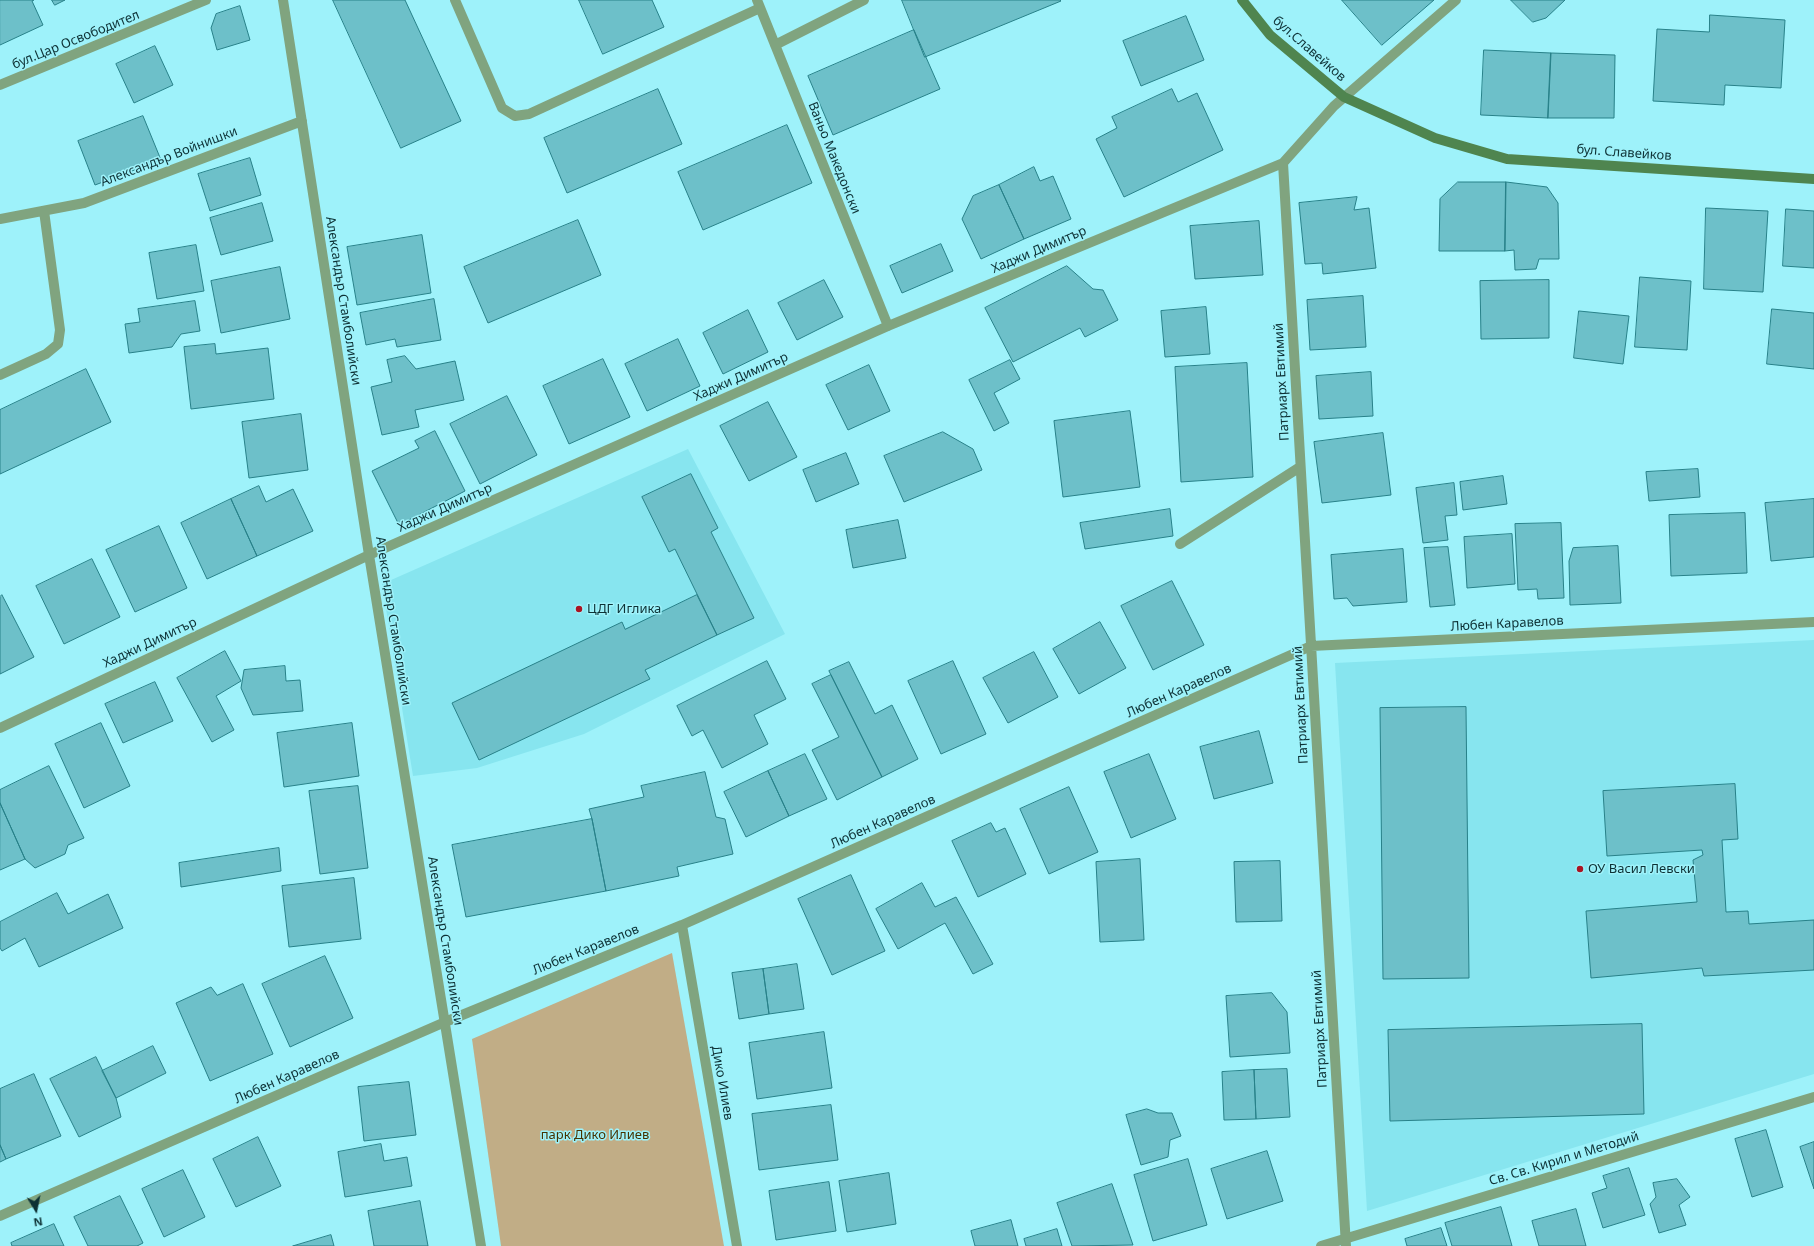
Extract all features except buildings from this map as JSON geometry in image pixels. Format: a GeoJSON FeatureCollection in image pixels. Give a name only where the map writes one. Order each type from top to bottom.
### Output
{"type":"FeatureCollection","features":[{"type":"Feature","properties":{"kind":"street","name":"бул.Цар Освободител"},"geometry":{"type":"LineString","coordinates":[[0,85],[206,0]]}},
{"type":"Feature","properties":{"kind":"street","name":"Александър Стамболийски"},"geometry":{"type":"LineString","coordinates":[[283,0],[369,555],[481,1246]]}},
{"type":"Feature","properties":{"kind":"street"},"geometry":{"type":"LineString","coordinates":[[455,0],[502,108],[515,116],[529,114],[758,4]]}},
{"type":"Feature","properties":{"kind":"street"},"geometry":{"type":"LineString","coordinates":[[775,45],[864,0]]}},
{"type":"Feature","properties":{"kind":"street","name":"бул.Славейков"},"geometry":{"type":"LineString","coordinates":[[1242,0],[1270,35],[1344,97],[1435,138]]}},
{"type":"Feature","properties":{"kind":"street","name":"Хаджи Димитър"},"geometry":{"type":"LineString","coordinates":[[0,728],[369,555],[888,326],[1282,163],[1344,97],[1456,0]]}},
{"type":"Feature","properties":{"kind":"street","name":"Ваньо Македонски"},"geometry":{"type":"LineString","coordinates":[[758,4],[888,326]]}},
{"type":"Feature","properties":{"kind":"street","name":"Александър Войнишки"},"geometry":{"type":"LineString","coordinates":[[0,219],[84,203],[302,121]]}},
{"type":"Feature","properties":{"kind":"street","name":"бул. Славейков"},"geometry":{"type":"LineString","coordinates":[[1435,138],[1507,159],[1814,179]]}},
{"type":"Feature","properties":{"kind":"street","name":"Патриарх Евтимий"},"geometry":{"type":"LineString","coordinates":[[1282,163],[1346,1242]]}},
{"type":"Feature","properties":{"kind":"street"},"geometry":{"type":"LineString","coordinates":[[0,375],[46,354],[58,344],[60,330],[44,211]]}},
{"type":"Feature","properties":{"kind":"street"},"geometry":{"type":"LineString","coordinates":[[1180,544],[1300,467]]}},
{"type":"Feature","properties":{"kind":"street","name":"Любен Каравелов"},"geometry":{"type":"LineString","coordinates":[[0,1216],[444,1022],[682,925],[1311,646],[1814,622]]}},
{"type":"Feature","properties":{"kind":"street","name":"Дико Илиев"},"geometry":{"type":"LineString","coordinates":[[682,925],[737,1246]]}},
{"type":"Feature","properties":{"kind":"street","name":"Св. Св. Кирил и Методий"},"geometry":{"type":"LineString","coordinates":[[1321,1246],[1346,1242],[1814,1097]]}},
{"type":"Feature","properties":{"kind":"shaded area","name":"ЦДГ Иглика"},"geometry":{"type":"Polygon","coordinates":[[[688,449],[785,634],[584,734],[477,768],[413,776],[382,584],[688,449]]]}},
{"type":"Feature","properties":{"kind":"shaded area","name":"ОУ Васил Левски"},"geometry":{"type":"Polygon","coordinates":[[[1814,640],[1814,1074],[1367,1211],[1335,663],[1814,640]]]}},
{"type":"Feature","properties":{"kind":"green space","name":"парк Дико Илиев"},"geometry":{"type":"Polygon","coordinates":[[[672,953],[724,1246],[501,1246],[472,1039],[672,953]]]}},
{"type":"Feature","properties":{"kind":"place","name":"ЦДГ Иглика"},"geometry":{"type":"Point","coordinates":[579,609]}},
{"type":"Feature","properties":{"kind":"place","name":"ОУ Васил Левски"},"geometry":{"type":"Point","coordinates":[1580,869]}}]}
